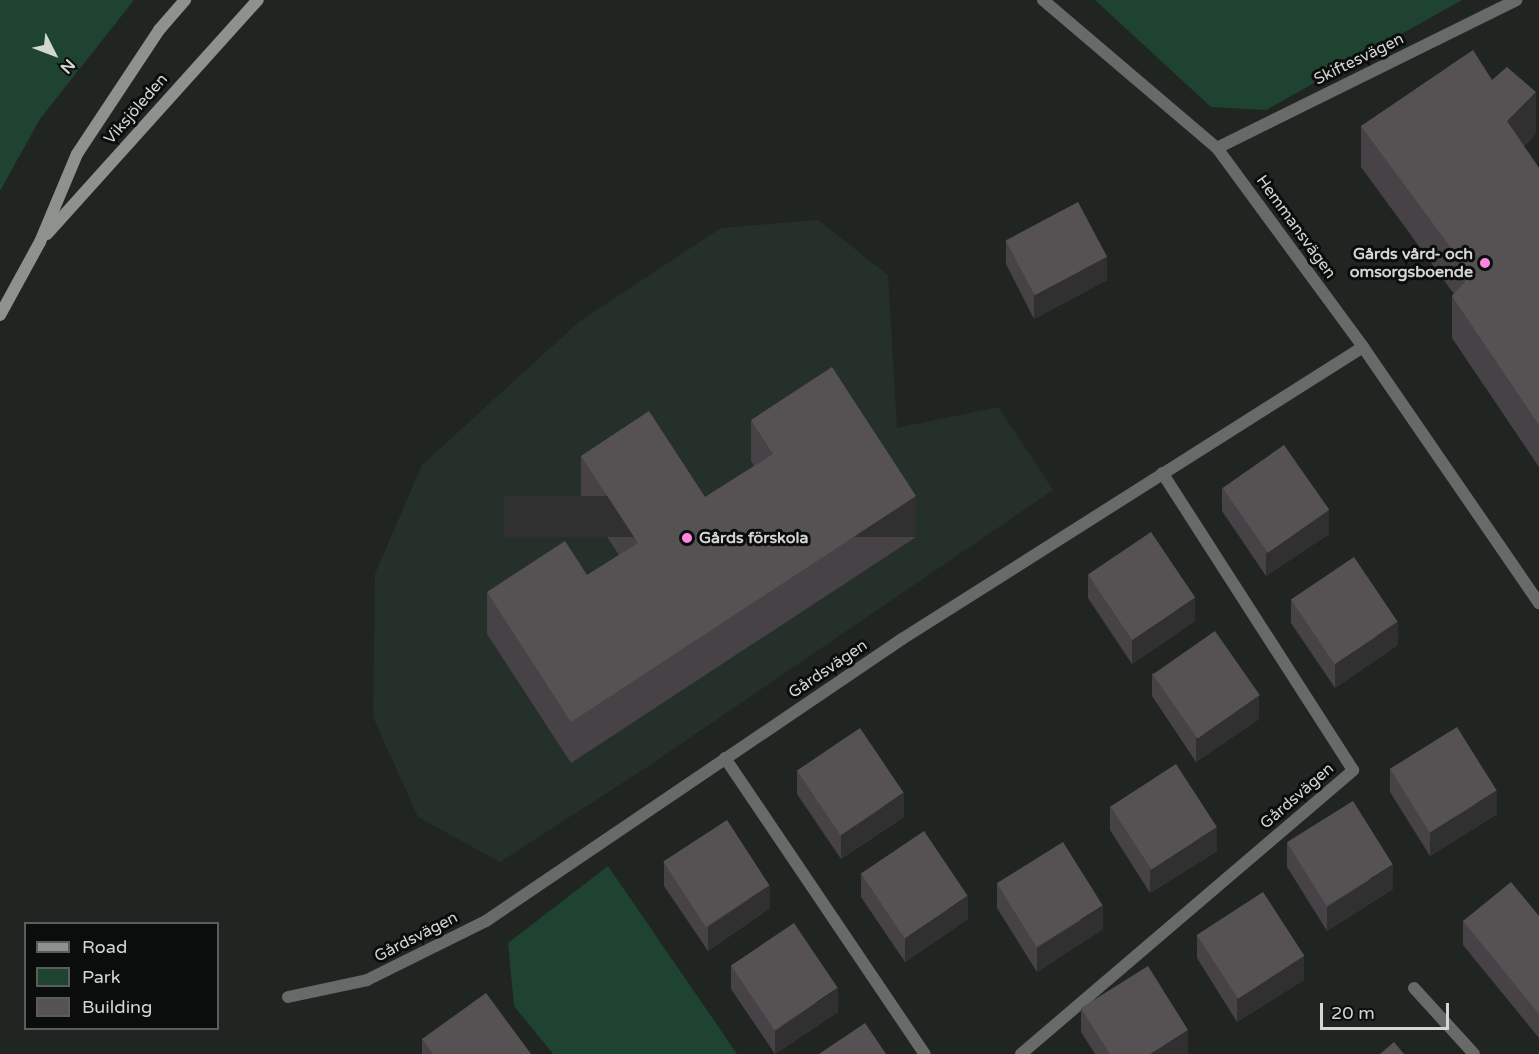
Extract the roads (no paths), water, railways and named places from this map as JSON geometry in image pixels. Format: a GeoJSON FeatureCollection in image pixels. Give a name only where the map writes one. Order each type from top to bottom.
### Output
{"type":"FeatureCollection","features":[{"type":"Feature","properties":{"kind":"main road","name":"Viksjöleden"},"geometry":{"type":"LineString","coordinates":[[0,315],[40,242],[76,154],[159,30],[185,0]]}},
{"type":"Feature","properties":{"kind":"main road","name":"Viksjöleden"},"geometry":{"type":"LineString","coordinates":[[40,242],[258,0]]}},
{"type":"Feature","properties":{"kind":"street","name":"Hemmansvägen"},"geometry":{"type":"LineString","coordinates":[[1043,0],[1217,148],[1363,347],[1539,603]]}},
{"type":"Feature","properties":{"kind":"street","name":"Skiftesvägen"},"geometry":{"type":"LineString","coordinates":[[1217,148],[1516,0]]}},
{"type":"Feature","properties":{"kind":"street","name":"Gårdsvägen"},"geometry":{"type":"LineString","coordinates":[[288,997],[367,980],[486,921],[902,639],[1363,347]]}},
{"type":"Feature","properties":{"kind":"street","name":"Gårdsvägen"},"geometry":{"type":"LineString","coordinates":[[1022,1054],[1353,770],[1162,473]]}},
{"type":"Feature","properties":{"kind":"street"},"geometry":{"type":"LineString","coordinates":[[725,758],[926,1054]]}},
{"type":"Feature","properties":{"kind":"street"},"geometry":{"type":"LineString","coordinates":[[1414,987],[1474,1054]]}},
{"type":"Feature","properties":{"kind":"place","name":"Gårds vård- och omsorgsboende"},"geometry":{"type":"Point","coordinates":[1485,263]}},
{"type":"Feature","properties":{"kind":"place","name":"Gårds förskola"},"geometry":{"type":"Point","coordinates":[687,538]}}]}
